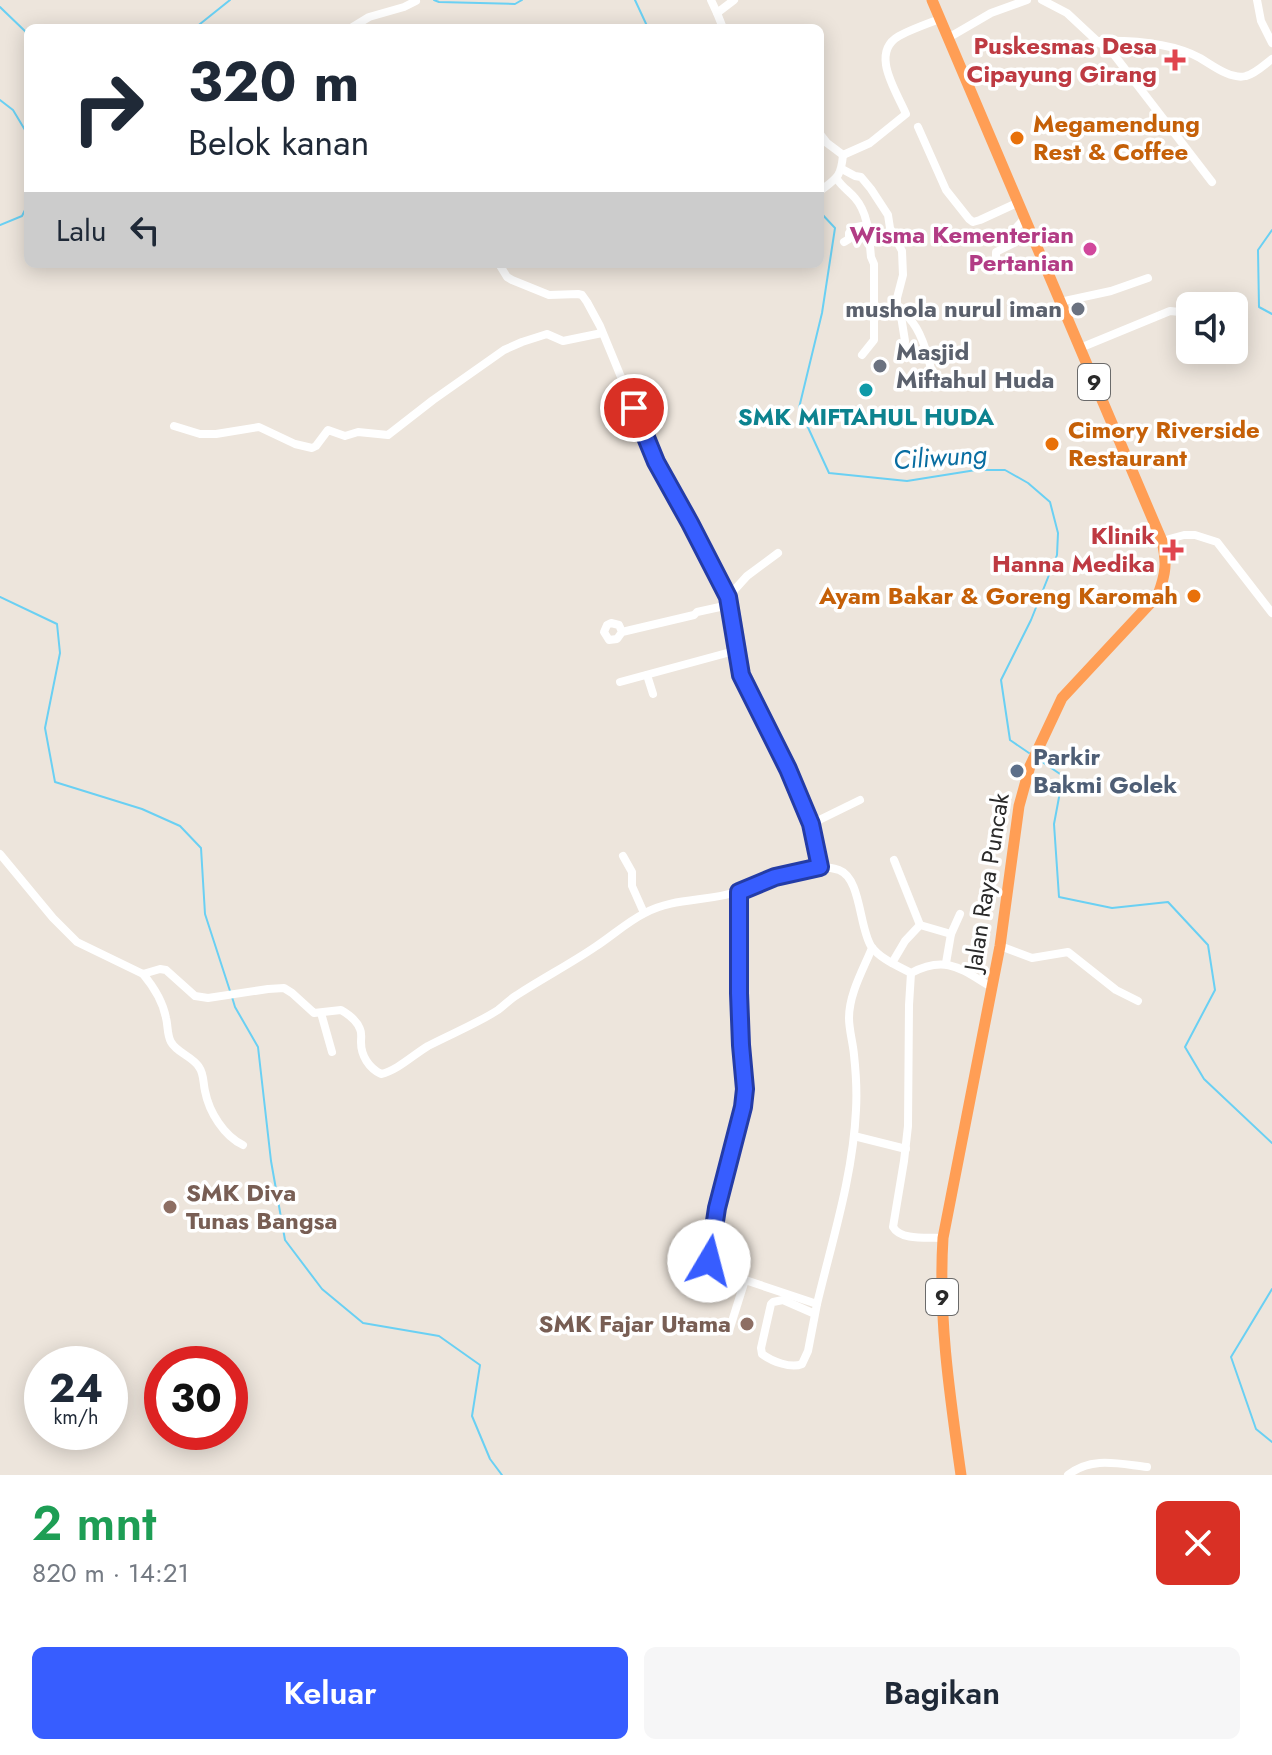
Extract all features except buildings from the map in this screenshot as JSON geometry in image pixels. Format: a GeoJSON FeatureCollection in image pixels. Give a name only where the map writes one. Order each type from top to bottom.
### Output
{"type":"FeatureCollection","features":[{"type":"Feature","properties":{"kind":"highway","name":"Jalan Raya Puncak"},"geometry":{"type":"LineString","coordinates":[[932,0],[1162,541],[1165,555],[1165,574],[1158,595],[1062,698],[1030,766],[1019,806],[993,988],[943,1238],[941,1285],[961,1475]]}},
{"type":"Feature","properties":{"kind":"street"},"geometry":{"type":"LineString","coordinates":[[711,0],[721,24]]}},
{"type":"Feature","properties":{"kind":"street"},"geometry":{"type":"LineString","coordinates":[[717,13],[734,0]]}},
{"type":"Feature","properties":{"kind":"street"},"geometry":{"type":"LineString","coordinates":[[948,38],[991,13],[1027,0]]}},
{"type":"Feature","properties":{"kind":"street"},"geometry":{"type":"LineString","coordinates":[[1042,0],[1067,13],[1115,56],[1212,182]]}},
{"type":"Feature","properties":{"kind":"street"},"geometry":{"type":"LineString","coordinates":[[1257,0],[1261,21],[1272,43]]}},
{"type":"Feature","properties":{"kind":"street"},"geometry":{"type":"LineString","coordinates":[[358,24],[416,1]]}},
{"type":"Feature","properties":{"kind":"street"},"geometry":{"type":"LineString","coordinates":[[843,155],[870,143],[906,114],[884,64],[886,50],[899,36],[940,19]]}},
{"type":"Feature","properties":{"kind":"street"},"geometry":{"type":"LineString","coordinates":[[1097,41],[1173,48],[1191,53],[1238,76],[1246,76],[1272,59]]}},
{"type":"Feature","properties":{"kind":"street"},"geometry":{"type":"LineString","coordinates":[[918,127],[946,190],[969,219],[973,222],[980,220],[1017,203]]}},
{"type":"Feature","properties":{"kind":"street"},"geometry":{"type":"LineString","coordinates":[[824,139],[843,155]]}},
{"type":"Feature","properties":{"kind":"street"},"geometry":{"type":"LineString","coordinates":[[824,188],[837,179],[842,169],[843,155]]}},
{"type":"Feature","properties":{"kind":"street"},"geometry":{"type":"LineString","coordinates":[[842,169],[861,177],[871,189],[888,215],[890,228],[902,251],[903,275],[897,310],[901,316],[904,353]]}},
{"type":"Feature","properties":{"kind":"street"},"geometry":{"type":"LineString","coordinates":[[837,179],[860,205],[874,264],[874,340],[862,355]]}},
{"type":"Feature","properties":{"kind":"street"},"geometry":{"type":"LineString","coordinates":[[996,258],[997,251],[1014,243],[1015,229],[1024,219]]}},
{"type":"Feature","properties":{"kind":"street"},"geometry":{"type":"LineString","coordinates":[[844,242],[849,239],[852,228],[867,225]]}},
{"type":"Feature","properties":{"kind":"street"},"geometry":{"type":"LineString","coordinates":[[501,268],[507,277],[549,295],[582,295],[587,302],[656,462],[728,601],[741,675],[788,769],[811,824],[820,867]]}},
{"type":"Feature","properties":{"kind":"street"},"geometry":{"type":"LineString","coordinates":[[1060,302],[1111,291],[1148,278]]}},
{"type":"Feature","properties":{"kind":"street"},"geometry":{"type":"LineString","coordinates":[[897,310],[909,318],[918,333],[936,386]]}},
{"type":"Feature","properties":{"kind":"street"},"geometry":{"type":"LineString","coordinates":[[1080,348],[1170,311],[1176,312]]}},
{"type":"Feature","properties":{"kind":"street"},"geometry":{"type":"LineString","coordinates":[[174,426],[200,434],[259,427],[295,444],[312,448],[328,430],[348,436],[358,432],[388,435],[512,345],[547,334],[563,341],[602,333]]}},
{"type":"Feature","properties":{"kind":"street"},"geometry":{"type":"LineString","coordinates":[[1162,541],[1195,535],[1217,542],[1272,613]]}},
{"type":"Feature","properties":{"kind":"street"},"geometry":{"type":"LineString","coordinates":[[622,631],[728,601],[747,576],[778,553]]}},
{"type":"Feature","properties":{"kind":"street"},"geometry":{"type":"LineString","coordinates":[[620,682],[738,650]]}},
{"type":"Feature","properties":{"kind":"street"},"geometry":{"type":"LineString","coordinates":[[647,675],[653,694]]}},
{"type":"Feature","properties":{"kind":"street"},"geometry":{"type":"LineString","coordinates":[[811,824],[860,800]]}},
{"type":"Feature","properties":{"kind":"street"},"geometry":{"type":"LineString","coordinates":[[0,854],[77,942],[143,974],[164,1009],[172,1043],[197,1064],[215,1115],[223,1129],[243,1145]]}},
{"type":"Feature","properties":{"kind":"street"},"geometry":{"type":"LineString","coordinates":[[623,856],[632,872],[632,886],[644,913]]}},
{"type":"Feature","properties":{"kind":"street"},"geometry":{"type":"LineString","coordinates":[[894,860],[920,925]]}},
{"type":"Feature","properties":{"kind":"street"},"geometry":{"type":"LineString","coordinates":[[143,974],[163,969],[197,997],[206,999],[275,988],[286,989],[311,1011],[339,1010],[360,1028],[361,1047],[367,1063],[377,1072],[384,1073],[498,1010],[644,913],[669,904],[739,892],[775,877],[820,867],[838,870],[849,877],[872,948],[883,958],[911,973]]}},
{"type":"Feature","properties":{"kind":"street"},"geometry":{"type":"LineString","coordinates":[[705,1298],[717,1208],[745,1089],[739,1007],[739,892]]}},
{"type":"Feature","properties":{"kind":"street"},"geometry":{"type":"LineString","coordinates":[[946,963],[951,934],[960,914]]}},
{"type":"Feature","properties":{"kind":"street"},"geometry":{"type":"LineString","coordinates":[[920,925],[951,934]]}},
{"type":"Feature","properties":{"kind":"street"},"geometry":{"type":"LineString","coordinates":[[892,963],[905,941],[920,925]]}},
{"type":"Feature","properties":{"kind":"street"},"geometry":{"type":"LineString","coordinates":[[1000,946],[1032,958],[1068,952],[1116,990],[1138,1001]]}},
{"type":"Feature","properties":{"kind":"street"},"geometry":{"type":"LineString","coordinates":[[816,1309],[783,1300],[773,1302],[762,1354],[795,1367],[802,1364],[808,1351],[846,1186],[854,1136],[857,1091],[850,1011],[853,993],[872,948]]}},
{"type":"Feature","properties":{"kind":"street"},"geometry":{"type":"LineString","coordinates":[[911,973],[925,966],[946,963],[993,988]]}},
{"type":"Feature","properties":{"kind":"street"},"geometry":{"type":"LineString","coordinates":[[911,973],[906,1149],[893,1230],[905,1236],[943,1238]]}},
{"type":"Feature","properties":{"kind":"street"},"geometry":{"type":"LineString","coordinates":[[321,1013],[332,1052]]}},
{"type":"Feature","properties":{"kind":"street"},"geometry":{"type":"LineString","coordinates":[[854,1136],[906,1149]]}},
{"type":"Feature","properties":{"kind":"street"},"geometry":{"type":"LineString","coordinates":[[711,1266],[816,1309]]}},
{"type":"Feature","properties":{"kind":"street"},"geometry":{"type":"LineString","coordinates":[[729,1331],[745,1280]]}},
{"type":"Feature","properties":{"kind":"street"},"geometry":{"type":"LineString","coordinates":[[1068,1475],[1083,1465],[1096,1462],[1147,1467]]}},
{"type":"Feature","properties":{"kind":"waterway","name":"Ciliwung"},"geometry":{"type":"LineString","coordinates":[[200,24],[230,0]]}},
{"type":"Feature","properties":{"kind":"waterway","name":"Ciliwung"},"geometry":{"type":"LineString","coordinates":[[434,0],[515,4],[522,0]]}},
{"type":"Feature","properties":{"kind":"waterway","name":"Ciliwung"},"geometry":{"type":"LineString","coordinates":[[635,0],[646,24]]}},
{"type":"Feature","properties":{"kind":"waterway","name":"Ciliwung"},"geometry":{"type":"LineString","coordinates":[[0,7],[24,30]]}},
{"type":"Feature","properties":{"kind":"waterway"},"geometry":{"type":"LineString","coordinates":[[0,100],[13,110],[24,128]]}},
{"type":"Feature","properties":{"kind":"waterway"},"geometry":{"type":"LineString","coordinates":[[0,225],[22,216],[24,212]]}},
{"type":"Feature","properties":{"kind":"waterway","name":"Ciliwung"},"geometry":{"type":"LineString","coordinates":[[824,216],[835,228],[822,313],[799,408],[829,473],[907,481],[976,470],[1005,470],[1028,483],[1050,502],[1058,533],[1057,555],[1031,620],[1001,680],[1010,740],[1029,753]]}},
{"type":"Feature","properties":{"kind":"waterway"},"geometry":{"type":"LineString","coordinates":[[1272,230],[1258,250],[1259,307],[1272,314]]}},
{"type":"Feature","properties":{"kind":"waterway"},"geometry":{"type":"LineString","coordinates":[[0,597],[57,624],[60,653],[45,728],[55,782],[142,809],[180,826],[201,848],[205,914],[230,991]]}},
{"type":"Feature","properties":{"kind":"waterway","name":"Ciliwung"},"geometry":{"type":"LineString","coordinates":[[1038,759],[1063,776],[1054,824],[1059,897],[1112,908],[1168,902],[1208,945],[1215,990],[1185,1047],[1204,1079],[1272,1143]]}},
{"type":"Feature","properties":{"kind":"waterway"},"geometry":{"type":"LineString","coordinates":[[232,997],[258,1047],[271,1161],[285,1240],[322,1289],[363,1323],[439,1336],[480,1365],[472,1416],[490,1459],[502,1475]]}},
{"type":"Feature","properties":{"kind":"waterway","name":"Ciliwung"},"geometry":{"type":"LineString","coordinates":[[1272,1289],[1231,1357],[1256,1429],[1272,1442]]}},
{"type":"Feature","properties":{"kind":"place","name":"Puskesmas Desa Cipayung Girang"},"geometry":{"type":"Point","coordinates":[1175,60]}},
{"type":"Feature","properties":{"kind":"place","name":"Megamendung Rest & Coffee"},"geometry":{"type":"Point","coordinates":[1017,138]}},
{"type":"Feature","properties":{"kind":"place","name":"Wisma Kementerian Pertanian"},"geometry":{"type":"Point","coordinates":[1090,249]}},
{"type":"Feature","properties":{"kind":"place","name":"mushola nurul iman"},"geometry":{"type":"Point","coordinates":[1078,309]}},
{"type":"Feature","properties":{"kind":"place","name":"Masjid Miftahul Huda"},"geometry":{"type":"Point","coordinates":[880,366]}},
{"type":"Feature","properties":{"kind":"place","name":"SMK MIFTAHUL HUDA"},"geometry":{"type":"Point","coordinates":[866,390]}},
{"type":"Feature","properties":{"kind":"place","name":"Cimory Riverside Restaurant"},"geometry":{"type":"Point","coordinates":[1052,444]}},
{"type":"Feature","properties":{"kind":"place","name":"Klinik Hanna Medika"},"geometry":{"type":"Point","coordinates":[1173,550]}},
{"type":"Feature","properties":{"kind":"place","name":"Ayam Bakar & Goreng Karomah"},"geometry":{"type":"Point","coordinates":[1194,596]}},
{"type":"Feature","properties":{"kind":"place","name":"Parkir Bakmi Golek"},"geometry":{"type":"Point","coordinates":[1017,771]}},
{"type":"Feature","properties":{"kind":"place","name":"SMK Diva Tunas Bangsa"},"geometry":{"type":"Point","coordinates":[170,1207]}},
{"type":"Feature","properties":{"kind":"place","name":"SMK Fajar Utama"},"geometry":{"type":"Point","coordinates":[747,1324]}},
{"type":"Feature","properties":{"kind":"route"},"geometry":{"type":"LineString","coordinates":[[634,408],[656,462],[728,597],[741,675],[788,769],[811,824],[820,867],[775,877],[739,892],[738,964],[745,1089],[717,1208],[709,1261]]}}]}
